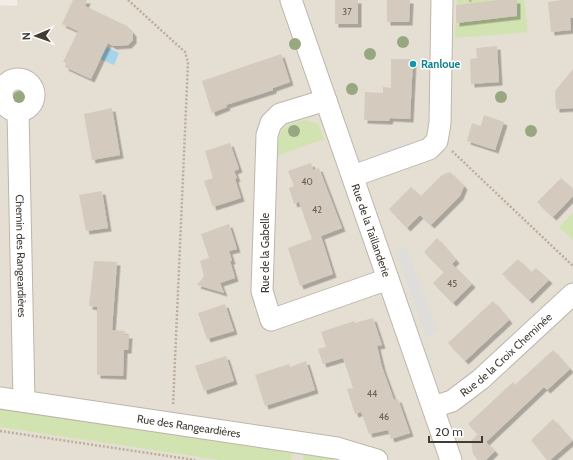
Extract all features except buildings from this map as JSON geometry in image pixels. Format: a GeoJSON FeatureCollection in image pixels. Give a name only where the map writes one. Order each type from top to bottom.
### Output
{"type":"FeatureCollection","features":[{"type":"Feature","properties":{"kind":"street","name":"Rue de la Taillanderie"},"geometry":{"type":"LineString","coordinates":[[291,0],[451,460]]}},
{"type":"Feature","properties":{"kind":"street"},"geometry":{"type":"LineString","coordinates":[[353,176],[425,151],[436,141],[440,123],[442,0]]}},
{"type":"Feature","properties":{"kind":"street","name":"Rue de la Gabelle"},"geometry":{"type":"LineString","coordinates":[[326,100],[280,114],[271,123],[267,135],[262,291],[271,320],[388,279]]}},
{"type":"Feature","properties":{"kind":"street","name":"Chemin des Rangeardières"},"geometry":{"type":"LineString","coordinates":[[18,111],[24,402]]}},
{"type":"Feature","properties":{"kind":"street","name":"Rue de la Croix Cheminée"},"geometry":{"type":"LineString","coordinates":[[433,407],[452,400],[481,379],[555,313],[573,294]]}},
{"type":"Feature","properties":{"kind":"street","name":"Rue des Rangeardières"},"geometry":{"type":"LineString","coordinates":[[0,398],[337,448],[377,460]]}},
{"type":"Feature","properties":{"kind":"path"},"geometry":{"type":"LineString","coordinates":[[128,0],[185,52],[188,62],[173,410]]}},
{"type":"Feature","properties":{"kind":"path"},"geometry":{"type":"LineString","coordinates":[[447,146],[573,266]]}},
{"type":"Feature","properties":{"kind":"path"},"geometry":{"type":"LineString","coordinates":[[0,431],[195,460]]}},
{"type":"Feature","properties":{"kind":"shaded area"},"geometry":{"type":"Polygon","coordinates":[[[17,0],[573,0],[573,460],[0,460],[0,5],[17,6],[17,0]]]}},
{"type":"Feature","properties":{"kind":"shaded area"},"geometry":{"type":"Polygon","coordinates":[[[419,139],[421,145],[382,157],[381,152],[419,139]]]}},
{"type":"Feature","properties":{"kind":"shaded area"},"geometry":{"type":"Polygon","coordinates":[[[406,247],[437,330],[427,339],[395,251],[406,247]]]}},
{"type":"Feature","properties":{"kind":"green space"},"geometry":{"type":"Polygon","coordinates":[[[457,0],[524,0],[528,32],[455,38],[457,0]]]}},
{"type":"Feature","properties":{"kind":"green space"},"geometry":{"type":"Polygon","coordinates":[[[306,120],[318,124],[324,139],[276,156],[278,141],[282,130],[291,124],[306,120]]]}},
{"type":"Feature","properties":{"kind":"green space"},"geometry":{"type":"Polygon","coordinates":[[[573,213],[573,240],[559,227],[573,213]]]}},
{"type":"Feature","properties":{"kind":"green space"},"geometry":{"type":"Polygon","coordinates":[[[0,405],[294,447],[291,460],[220,460],[0,427],[0,405]]]}},
{"type":"Feature","properties":{"kind":"green space"},"geometry":{"type":"Polygon","coordinates":[[[306,449],[355,460],[303,460],[306,449]]]}},
{"type":"Feature","properties":{"kind":"water"},"geometry":{"type":"Polygon","coordinates":[[[97,42],[119,53],[114,65],[91,55],[97,42]]]}},
{"type":"Feature","properties":{"kind":"place","name":"Ranloue"},"geometry":{"type":"Point","coordinates":[413,64]}}]}
